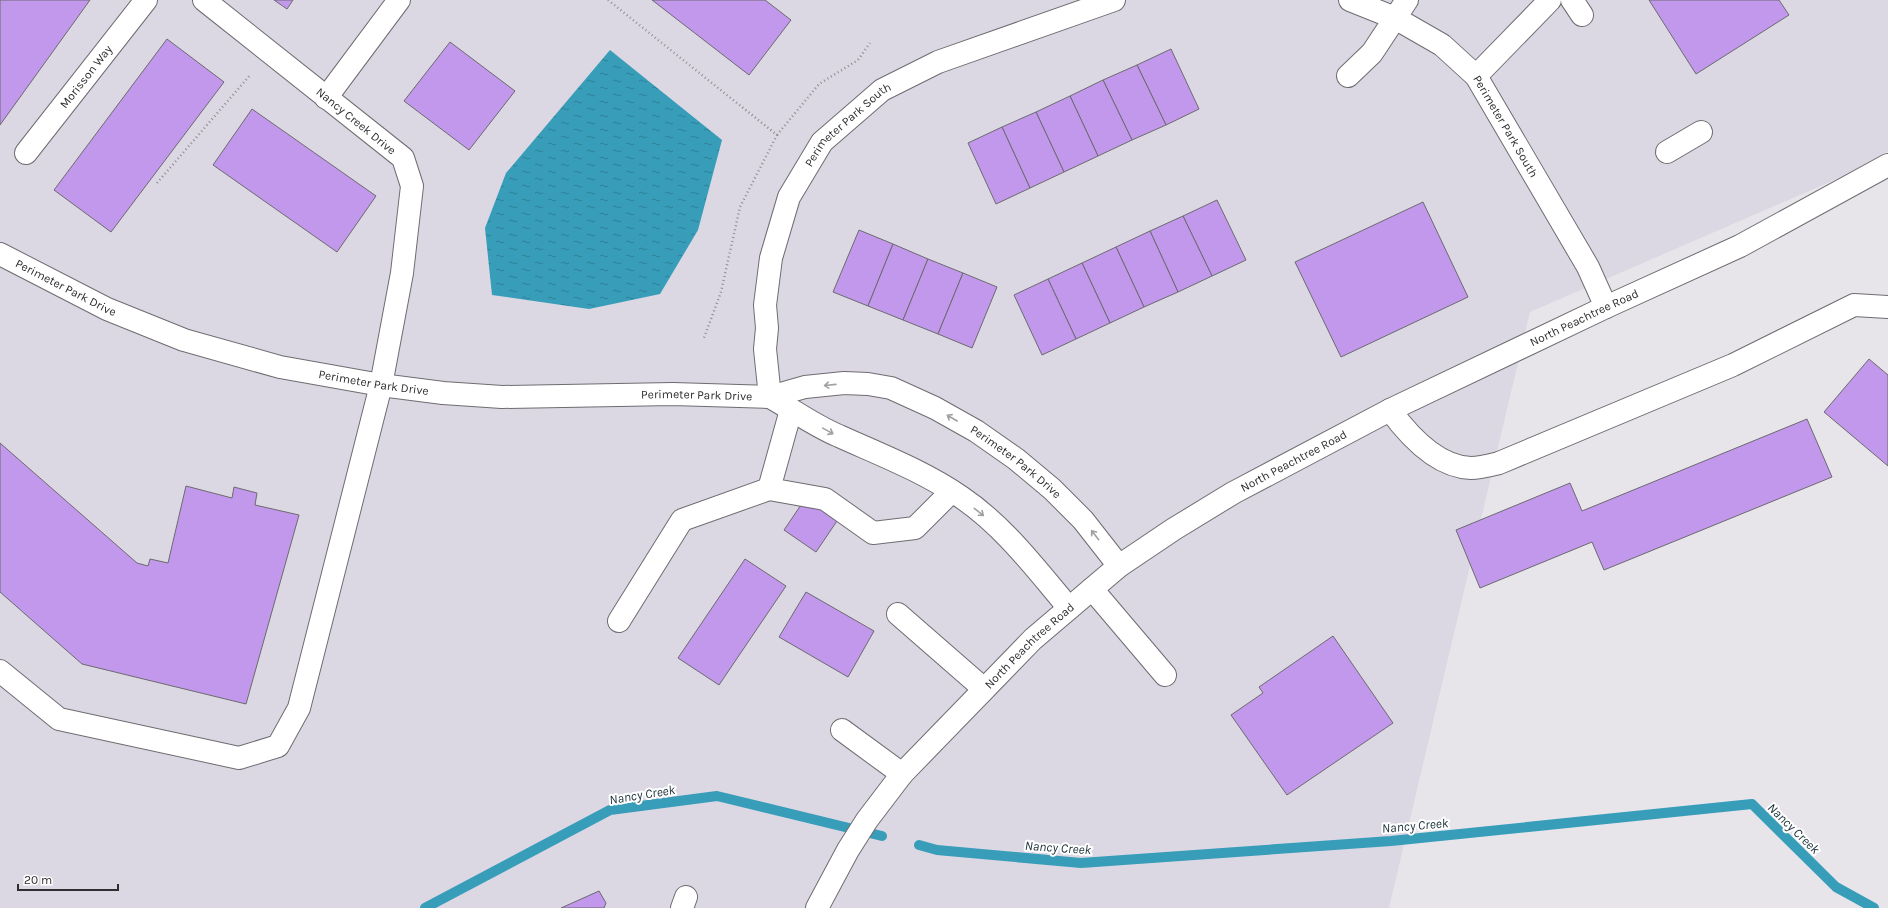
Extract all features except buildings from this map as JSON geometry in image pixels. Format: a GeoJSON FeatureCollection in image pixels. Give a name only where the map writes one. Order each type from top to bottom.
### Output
{"type":"FeatureCollection","features":[{"type":"Feature","properties":{"kind":"street","name":"Morisson Way"},"geometry":{"type":"LineString","coordinates":[[26,153],[146,0]]}},
{"type":"Feature","properties":{"kind":"street","name":"Nancy Creek Drive"},"geometry":{"type":"LineString","coordinates":[[0,670],[59,719],[239,758],[278,746],[299,708],[381,385],[402,273],[412,186],[403,158],[204,0]]}},
{"type":"Feature","properties":{"kind":"street"},"geometry":{"type":"LineString","coordinates":[[326,98],[398,0]]}},
{"type":"Feature","properties":{"kind":"street","name":"Perimeter Park South"},"geometry":{"type":"LineString","coordinates":[[770,397],[765,350],[767,328],[765,305],[771,258],[789,197],[822,142],[882,90],[938,62],[1114,0]]}},
{"type":"Feature","properties":{"kind":"street","name":"Perimeter Park South"},"geometry":{"type":"LineString","coordinates":[[1350,0],[1395,18],[1442,45],[1476,76],[1588,267],[1606,307]]}},
{"type":"Feature","properties":{"kind":"street"},"geometry":{"type":"LineString","coordinates":[[1348,76],[1372,53],[1407,0]]}},
{"type":"Feature","properties":{"kind":"street"},"geometry":{"type":"LineString","coordinates":[[1476,76],[1550,0]]}},
{"type":"Feature","properties":{"kind":"street"},"geometry":{"type":"LineString","coordinates":[[1668,152],[1701,132]]}},
{"type":"Feature","properties":{"kind":"street","name":"North Peachtree Road"},"geometry":{"type":"LineString","coordinates":[[817,908],[848,850],[867,820],[902,774],[1033,639],[1119,566],[1174,529],[1233,493],[1390,410],[1606,307],[1740,246],[1888,165]]}},
{"type":"Feature","properties":{"kind":"street","name":"Perimeter Park Drive"},"geometry":{"type":"LineString","coordinates":[[0,254],[107,310],[184,340],[280,367],[381,385],[443,393],[502,397],[673,394],[770,397],[805,387],[844,383],[868,384],[891,388],[935,408],[976,431],[1016,459],[1052,489],[1083,520],[1119,566]]}},
{"type":"Feature","properties":{"kind":"street"},"geometry":{"type":"LineString","coordinates":[[1390,410],[1402,427],[1440,460],[1471,468],[1499,463],[1732,365],[1854,305],[1888,307]]}},
{"type":"Feature","properties":{"kind":"street","name":"Perimeter Park Drive"},"geometry":{"type":"LineString","coordinates":[[770,397],[837,436],[917,470],[961,497],[990,521],[1016,547],[1069,608]]}},
{"type":"Feature","properties":{"kind":"street"},"geometry":{"type":"LineString","coordinates":[[769,489],[791,410]]}},
{"type":"Feature","properties":{"kind":"street"},"geometry":{"type":"LineString","coordinates":[[619,621],[682,520],[769,489],[825,500],[873,533],[915,528],[951,492]]}},
{"type":"Feature","properties":{"kind":"street"},"geometry":{"type":"LineString","coordinates":[[1092,589],[1165,675]]}},
{"type":"Feature","properties":{"kind":"street"},"geometry":{"type":"LineString","coordinates":[[898,614],[984,689]]}},
{"type":"Feature","properties":{"kind":"street"},"geometry":{"type":"LineString","coordinates":[[842,730],[902,774]]}},
{"type":"Feature","properties":{"kind":"path"},"geometry":{"type":"LineString","coordinates":[[608,0],[777,135]]}},
{"type":"Feature","properties":{"kind":"path"},"geometry":{"type":"LineString","coordinates":[[704,338],[721,292],[740,207],[777,135],[819,84],[858,60],[870,43]]}},
{"type":"Feature","properties":{"kind":"path"},"geometry":{"type":"LineString","coordinates":[[157,183],[255,69]]}},
{"type":"Feature","properties":{"kind":"shaded area"},"geometry":{"type":"Polygon","coordinates":[[[0,0],[1888,0],[1888,151],[1862,168],[1530,312],[1389,908],[0,908],[0,0]]]}},
{"type":"Feature","properties":{"kind":"water"},"geometry":{"type":"Polygon","coordinates":[[[610,50],[722,140],[698,230],[660,294],[589,309],[492,295],[485,228],[506,173],[610,50]]]}},
{"type":"Feature","properties":{"kind":"waterway","name":"Nancy Creek"},"geometry":{"type":"LineString","coordinates":[[425,908],[610,810],[717,796],[882,836]]}},
{"type":"Feature","properties":{"kind":"waterway","name":"Nancy Creek"},"geometry":{"type":"LineString","coordinates":[[919,845],[937,850],[1081,863],[1391,841],[1752,804],[1836,887],[1874,908]]}}]}
